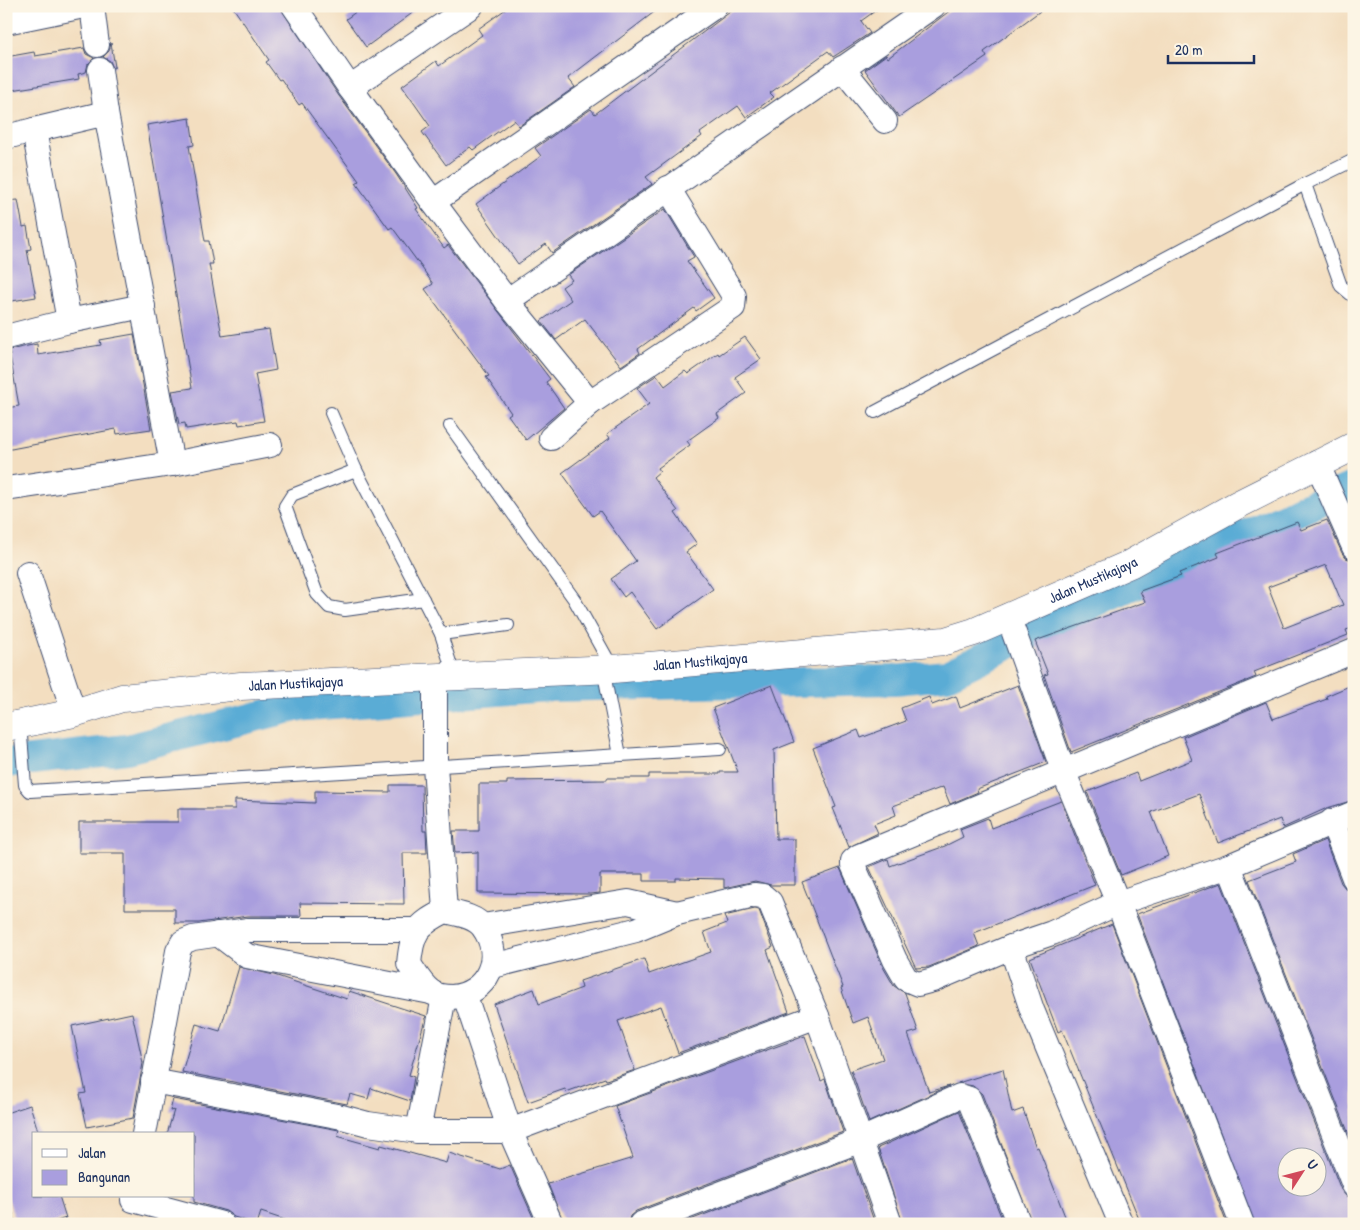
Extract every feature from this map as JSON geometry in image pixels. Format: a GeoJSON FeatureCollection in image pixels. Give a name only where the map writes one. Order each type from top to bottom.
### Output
{"type":"FeatureCollection","features":[{"type":"Feature","properties":{"kind":"main road","name":"Jalan Mustikajaya"},"geometry":{"type":"LineString","coordinates":[[14,733],[122,698],[241,686],[608,669],[944,641],[974,632],[1130,564],[1317,463],[1354,446]]}},
{"type":"Feature","properties":{"kind":"street"},"geometry":{"type":"LineString","coordinates":[[6,22],[40,11],[84,6]]}},
{"type":"Feature","properties":{"kind":"street"},"geometry":{"type":"LineString","coordinates":[[92,6],[97,45]]}},
{"type":"Feature","properties":{"kind":"street"},"geometry":{"type":"LineString","coordinates":[[294,6],[350,88],[433,202],[507,301],[590,403]]}},
{"type":"Feature","properties":{"kind":"street"},"geometry":{"type":"LineString","coordinates":[[350,88],[471,6]]}},
{"type":"Feature","properties":{"kind":"street"},"geometry":{"type":"LineString","coordinates":[[433,202],[715,6]]}},
{"type":"Feature","properties":{"kind":"street"},"geometry":{"type":"LineString","coordinates":[[507,301],[933,6]]}},
{"type":"Feature","properties":{"kind":"street"},"geometry":{"type":"LineString","coordinates":[[842,68],[884,121]]}},
{"type":"Feature","properties":{"kind":"street"},"geometry":{"type":"LineString","coordinates":[[100,70],[106,113],[172,464]]}},
{"type":"Feature","properties":{"kind":"street"},"geometry":{"type":"LineString","coordinates":[[6,137],[106,113]]}},
{"type":"Feature","properties":{"kind":"street"},"geometry":{"type":"LineString","coordinates":[[34,130],[69,321]]}},
{"type":"Feature","properties":{"kind":"street"},"geometry":{"type":"LineString","coordinates":[[551,438],[590,403],[733,307],[734,296],[668,188]]}},
{"type":"Feature","properties":{"kind":"street"},"geometry":{"type":"LineString","coordinates":[[6,337],[69,321],[142,306]]}},
{"type":"Feature","properties":{"kind":"street"},"geometry":{"type":"LineString","coordinates":[[6,489],[172,464],[270,445]]}},
{"type":"Feature","properties":{"kind":"street"},"geometry":{"type":"LineString","coordinates":[[1317,463],[1354,546]]}},
{"type":"Feature","properties":{"kind":"street"},"geometry":{"type":"LineString","coordinates":[[28,573],[74,713]]}},
{"type":"Feature","properties":{"kind":"street"},"geometry":{"type":"LineString","coordinates":[[1008,616],[1064,773],[1118,903],[1242,1224]]}},
{"type":"Feature","properties":{"kind":"street"},"geometry":{"type":"LineString","coordinates":[[1354,651],[1064,773],[859,856],[853,861],[853,865],[895,960],[906,980],[918,984],[1052,933],[1118,903],[1229,866],[1354,813]]}},
{"type":"Feature","properties":{"kind":"street"},"geometry":{"type":"LineString","coordinates":[[445,676],[435,765],[445,911]]}},
{"type":"Feature","properties":{"kind":"street"},"geometry":{"type":"LineString","coordinates":[[1332,821],[1354,878]]}},
{"type":"Feature","properties":{"kind":"street"},"geometry":{"type":"LineString","coordinates":[[1229,866],[1354,1185]]}},
{"type":"Feature","properties":{"kind":"street"},"geometry":{"type":"LineString","coordinates":[[493,966],[636,930],[677,913],[754,895],[763,896],[770,902],[817,1016],[890,1224]]}},
{"type":"Feature","properties":{"kind":"street"},"geometry":{"type":"LineString","coordinates":[[483,926],[628,902],[677,913]]}},
{"type":"Feature","properties":{"kind":"street"},"geometry":{"type":"LineString","coordinates":[[218,934],[247,956],[447,995],[484,983],[493,966],[492,945],[483,926],[466,915],[445,911],[428,919],[416,930],[411,945],[409,964],[447,995],[510,1131],[550,1224]]}},
{"type":"Feature","properties":{"kind":"street"},"geometry":{"type":"LineString","coordinates":[[144,1132],[152,1081],[178,951],[183,942],[192,938],[248,930],[416,930]]}},
{"type":"Feature","properties":{"kind":"street"},"geometry":{"type":"LineString","coordinates":[[1011,947],[1032,1010],[1121,1224]]}},
{"type":"Feature","properties":{"kind":"street"},"geometry":{"type":"LineString","coordinates":[[418,1131],[447,995]]}},
{"type":"Feature","properties":{"kind":"street"},"geometry":{"type":"LineString","coordinates":[[152,1081],[342,1116],[368,1124],[418,1131],[510,1131],[817,1016]]}},
{"type":"Feature","properties":{"kind":"street"},"geometry":{"type":"LineString","coordinates":[[641,1224],[861,1140],[960,1096],[966,1097],[1019,1224]]}},
{"type":"Feature","properties":{"kind":"street"},"geometry":{"type":"LineString","coordinates":[[133,1198],[146,1224]]}},
{"type":"Feature","properties":{"kind":"street"},"geometry":{"type":"LineString","coordinates":[[133,1198],[222,1224]]}},
{"type":"Feature","properties":{"kind":"lane"},"geometry":{"type":"LineString","coordinates":[[875,412],[1305,184],[1354,160]]}},
{"type":"Feature","properties":{"kind":"lane"},"geometry":{"type":"LineString","coordinates":[[1305,184],[1341,286],[1354,297]]}},
{"type":"Feature","properties":{"kind":"lane"},"geometry":{"type":"LineString","coordinates":[[331,413],[356,470],[441,634],[445,676]]}},
{"type":"Feature","properties":{"kind":"lane"},"geometry":{"type":"LineString","coordinates":[[450,426],[574,599],[608,669],[620,755]]}},
{"type":"Feature","properties":{"kind":"lane"},"geometry":{"type":"LineString","coordinates":[[356,470],[292,495],[286,506],[317,594],[329,607],[345,610],[423,599]]}},
{"type":"Feature","properties":{"kind":"lane"},"geometry":{"type":"LineString","coordinates":[[441,634],[508,625]]}},
{"type":"Feature","properties":{"kind":"lane"},"geometry":{"type":"LineString","coordinates":[[14,733],[27,789],[30,791],[435,765],[720,750]]}},
{"type":"Feature","properties":{"kind":"building"},"geometry":{"type":"Polygon","coordinates":[[[232,6],[279,6],[339,96],[396,174],[418,208],[416,209],[444,248],[448,245],[550,379],[546,382],[564,408],[526,440],[508,415],[511,413],[486,377],[489,376],[425,289],[433,284],[392,227],[389,229],[356,183],[359,181],[302,103],[299,105],[281,79],[279,80],[266,62],[269,60],[232,6]]]}},
{"type":"Feature","properties":{"kind":"building"},"geometry":{"type":"Polygon","coordinates":[[[364,6],[422,6],[366,47],[346,19],[364,6]]]}},
{"type":"Feature","properties":{"kind":"building"},"geometry":{"type":"Polygon","coordinates":[[[510,6],[662,6],[568,78],[575,87],[519,126],[514,120],[473,150],[470,147],[446,165],[422,132],[430,126],[402,86],[436,61],[439,66],[482,35],[478,29],[510,6]]]}},
{"type":"Feature","properties":{"kind":"building"},"geometry":{"type":"Polygon","coordinates":[[[738,6],[882,6],[861,21],[870,33],[833,57],[828,51],[770,93],[774,97],[746,117],[738,106],[700,133],[702,136],[646,177],[652,184],[552,253],[546,244],[518,264],[476,204],[541,156],[535,148],[591,109],[595,114],[738,6]]]}},
{"type":"Feature","properties":{"kind":"building"},"geometry":{"type":"Polygon","coordinates":[[[956,6],[1047,6],[984,52],[987,57],[899,117],[865,70],[886,55],[888,58],[956,6]]]}},
{"type":"Feature","properties":{"kind":"building"},"geometry":{"type":"Polygon","coordinates":[[[111,43],[115,67],[113,68],[110,61],[103,57],[109,51],[111,43]]]}},
{"type":"Feature","properties":{"kind":"building"},"geometry":{"type":"Polygon","coordinates":[[[84,48],[86,54],[94,58],[88,64],[86,72],[78,74],[79,79],[6,91],[6,57],[34,52],[35,56],[84,48]]]}},
{"type":"Feature","properties":{"kind":"building"},"geometry":{"type":"Polygon","coordinates":[[[190,118],[194,145],[189,146],[205,241],[209,241],[213,264],[209,264],[222,336],[269,329],[276,370],[255,374],[264,421],[239,425],[238,421],[186,429],[185,423],[179,424],[172,391],[192,388],[147,125],[190,118]]]}},
{"type":"Feature","properties":{"kind":"building"},"geometry":{"type":"Polygon","coordinates":[[[18,200],[23,227],[27,226],[31,249],[27,250],[36,297],[6,302],[6,201],[18,200]]]}},
{"type":"Feature","properties":{"kind":"building"},"geometry":{"type":"Polygon","coordinates":[[[665,209],[694,257],[687,261],[714,298],[696,311],[694,308],[638,349],[640,353],[621,366],[585,319],[556,340],[541,321],[571,300],[562,287],[572,280],[568,275],[665,209]]]}},
{"type":"Feature","properties":{"kind":"building"},"geometry":{"type":"Polygon","coordinates":[[[134,334],[151,429],[117,434],[116,429],[6,450],[6,408],[19,406],[9,350],[37,344],[38,355],[101,345],[100,340],[134,334]]]}},
{"type":"Feature","properties":{"kind":"building"},"geometry":{"type":"Polygon","coordinates":[[[745,337],[761,359],[735,377],[746,393],[717,414],[719,418],[687,441],[690,445],[658,468],[660,471],[653,477],[678,511],[675,513],[697,544],[686,552],[713,589],[657,629],[630,592],[624,597],[611,579],[636,561],[600,511],[593,516],[562,473],[610,438],[607,434],[649,404],[637,388],[657,375],[665,386],[685,371],[688,374],[745,337]]]}},
{"type":"Feature","properties":{"kind":"building"},"geometry":{"type":"Polygon","coordinates":[[[1327,520],[1342,553],[1346,558],[1354,561],[1354,630],[1352,628],[1346,630],[1348,635],[1254,672],[1256,677],[1071,752],[1044,675],[1048,674],[1035,641],[1145,602],[1140,591],[1181,576],[1179,573],[1219,557],[1217,553],[1297,522],[1301,530],[1327,520]],[[1326,565],[1268,587],[1284,628],[1343,605],[1326,565]]]}},
{"type":"Feature","properties":{"kind":"building"},"geometry":{"type":"Polygon","coordinates":[[[1354,684],[1354,800],[1327,808],[1283,828],[1280,819],[1218,843],[1199,794],[1151,812],[1168,856],[1121,875],[1087,792],[1136,773],[1139,781],[1192,760],[1183,737],[1266,702],[1273,719],[1327,699],[1326,696],[1354,684]]]}},
{"type":"Feature","properties":{"kind":"building"},"geometry":{"type":"Polygon","coordinates":[[[772,685],[794,742],[774,750],[776,839],[795,839],[795,885],[771,885],[755,881],[724,888],[724,879],[676,878],[676,881],[644,881],[644,874],[600,874],[600,893],[478,893],[478,852],[455,853],[453,831],[479,831],[479,784],[507,784],[507,781],[649,778],[649,774],[720,774],[720,772],[738,772],[713,708],[772,685]]]}},
{"type":"Feature","properties":{"kind":"building"},"geometry":{"type":"Polygon","coordinates":[[[1018,685],[1046,762],[977,789],[978,792],[950,804],[943,787],[893,806],[896,815],[874,824],[878,833],[849,847],[833,808],[836,807],[813,748],[858,730],[861,738],[906,721],[901,708],[929,697],[932,705],[956,696],[960,708],[1018,685]]]}},
{"type":"Feature","properties":{"kind":"building"},"geometry":{"type":"Polygon","coordinates":[[[390,785],[422,785],[423,831],[426,831],[427,853],[403,853],[404,904],[300,903],[301,916],[248,916],[199,923],[175,923],[175,909],[125,909],[125,853],[79,853],[79,822],[178,822],[178,809],[235,809],[235,800],[315,803],[315,791],[390,792],[390,785]]]}},
{"type":"Feature","properties":{"kind":"building"},"geometry":{"type":"Polygon","coordinates":[[[1061,801],[1095,885],[974,933],[979,946],[929,967],[916,968],[869,867],[888,859],[890,866],[945,846],[963,837],[960,829],[988,818],[991,828],[1061,801]]]}},
{"type":"Feature","properties":{"kind":"building"},"geometry":{"type":"Polygon","coordinates":[[[1325,840],[1341,883],[1346,889],[1354,891],[1354,1147],[1249,880],[1296,862],[1293,854],[1325,840]]]}},
{"type":"Feature","properties":{"kind":"building"},"geometry":{"type":"Polygon","coordinates":[[[840,868],[883,967],[894,986],[905,993],[918,1031],[908,1034],[929,1092],[949,1086],[869,1122],[851,1070],[883,1059],[868,1017],[853,1023],[841,988],[843,987],[802,882],[840,868]]]}},
{"type":"Feature","properties":{"kind":"building"},"geometry":{"type":"Polygon","coordinates":[[[1221,883],[1325,1148],[1278,1148],[1278,1198],[1328,1198],[1328,1157],[1341,1190],[1346,1196],[1354,1198],[1354,1224],[1255,1224],[1137,914],[1221,883]]]}},
{"type":"Feature","properties":{"kind":"building"},"geometry":{"type":"Polygon","coordinates":[[[755,909],[759,910],[773,947],[767,950],[789,1012],[678,1053],[661,1006],[618,1021],[635,1070],[566,1092],[565,1089],[528,1102],[494,1004],[534,989],[539,1004],[582,988],[580,981],[644,959],[649,974],[711,952],[704,932],[727,923],[724,916],[755,909]]]}},
{"type":"Feature","properties":{"kind":"building"},"geometry":{"type":"Polygon","coordinates":[[[1112,924],[1227,1224],[1141,1224],[1062,1030],[1058,1032],[1030,958],[1112,924]]]}},
{"type":"Feature","properties":{"kind":"building"},"geometry":{"type":"Polygon","coordinates":[[[239,967],[274,975],[347,999],[349,991],[426,1016],[409,1075],[414,1077],[410,1101],[371,1088],[368,1099],[350,1094],[347,1104],[182,1072],[196,1024],[220,1031],[239,967]]]}},
{"type":"Feature","properties":{"kind":"building"},"geometry":{"type":"Polygon","coordinates":[[[132,1013],[143,1063],[133,1118],[87,1127],[80,1094],[86,1093],[72,1026],[132,1013]]]}},
{"type":"Feature","properties":{"kind":"building"},"geometry":{"type":"Polygon","coordinates":[[[805,1036],[821,1081],[825,1079],[843,1132],[636,1211],[630,1216],[628,1224],[564,1224],[548,1184],[633,1158],[615,1106],[805,1036]]]}},
{"type":"Feature","properties":{"kind":"building"},"geometry":{"type":"Polygon","coordinates":[[[1003,1069],[1012,1113],[1023,1109],[1036,1148],[1038,1147],[1068,1224],[1032,1224],[982,1094],[973,1086],[958,1083],[1003,1069]]]}},
{"type":"Feature","properties":{"kind":"building"},"geometry":{"type":"Polygon","coordinates":[[[173,1099],[339,1130],[337,1136],[380,1148],[381,1145],[446,1163],[449,1153],[500,1169],[510,1165],[536,1224],[297,1224],[261,1212],[257,1224],[255,1224],[234,1217],[226,1211],[194,1202],[195,1132],[168,1132],[174,1110],[170,1111],[173,1099]]]}},
{"type":"Feature","properties":{"kind":"building"},"geometry":{"type":"Polygon","coordinates":[[[30,1105],[38,1132],[32,1132],[32,1198],[60,1198],[66,1218],[47,1224],[16,1224],[6,1191],[6,1113],[30,1105]]]}},
{"type":"Feature","properties":{"kind":"building"},"geometry":{"type":"Polygon","coordinates":[[[959,1111],[1004,1224],[903,1224],[878,1148],[959,1111]]]}},
{"type":"Feature","properties":{"kind":"building"},"geometry":{"type":"Polygon","coordinates":[[[852,1158],[875,1224],[680,1224],[852,1158]]]}},
{"type":"Feature","properties":{"kind":"waterway"},"geometry":{"type":"LineString","coordinates":[[6,763],[127,749],[295,707],[548,687],[895,680],[947,675],[1108,596],[1354,486]]}}]}
